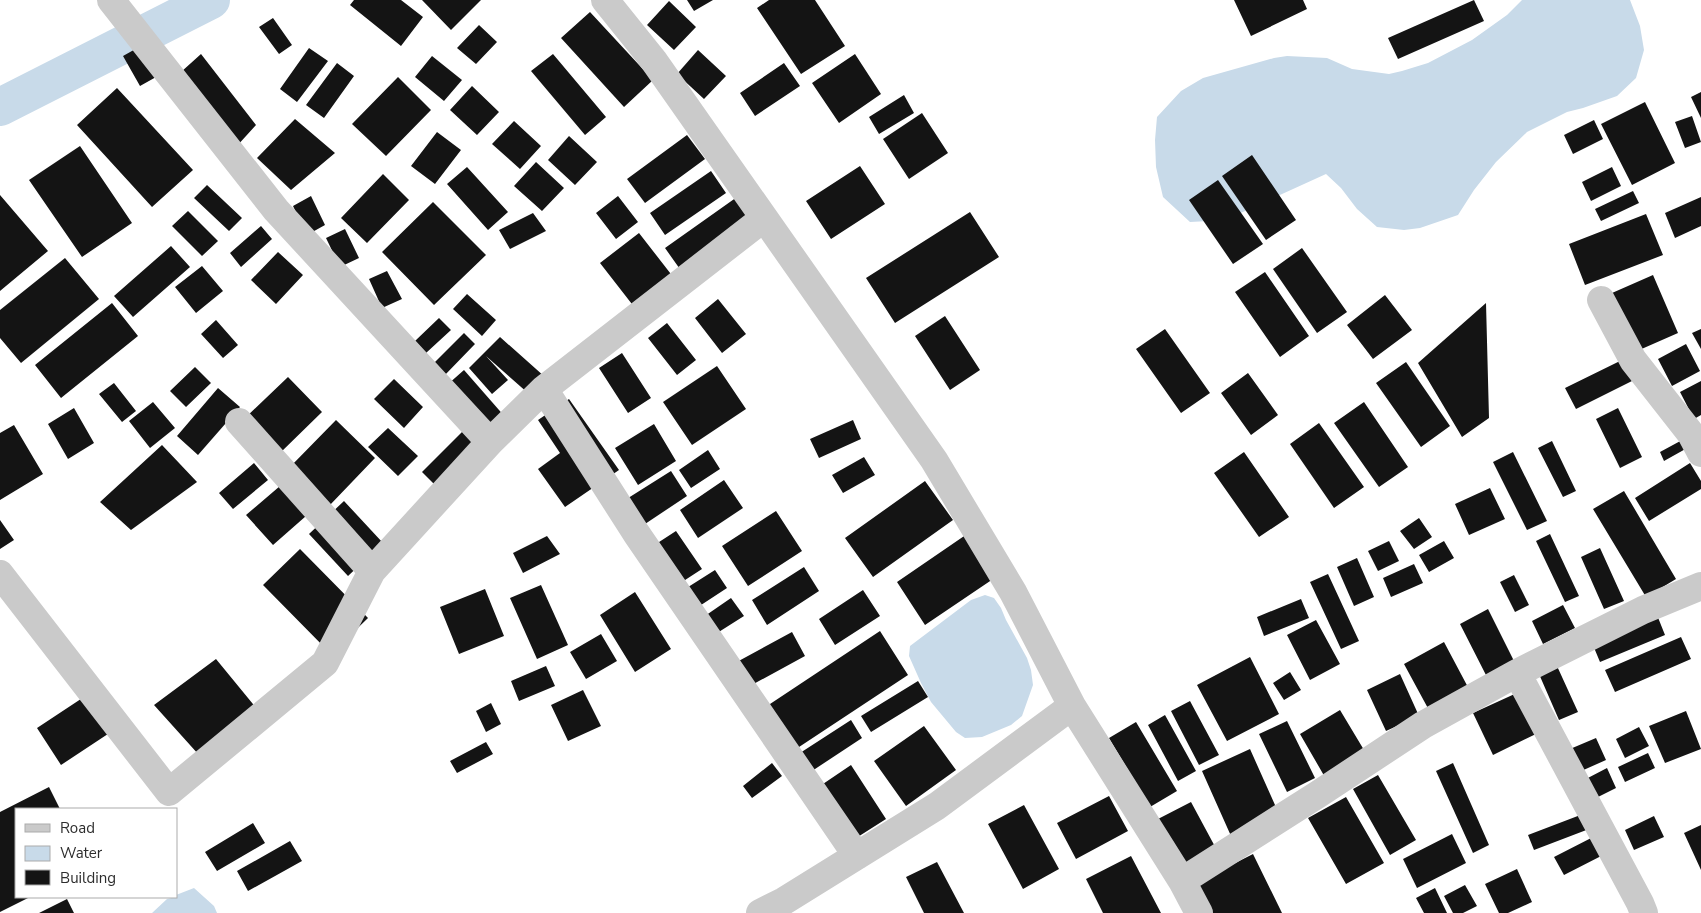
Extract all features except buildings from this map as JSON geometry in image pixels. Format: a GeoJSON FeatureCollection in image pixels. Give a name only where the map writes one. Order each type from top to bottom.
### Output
{"type":"FeatureCollection","features":[{"type":"Feature","properties":{"kind":"street"},"geometry":{"type":"LineString","coordinates":[[111,0],[276,210],[490,442]]}},
{"type":"Feature","properties":{"kind":"street"},"geometry":{"type":"LineString","coordinates":[[605,0],[654,61],[934,460],[1013,592],[1072,706],[1182,881],[1199,913]]}},
{"type":"Feature","properties":{"kind":"street"},"geometry":{"type":"LineString","coordinates":[[0,574],[170,792],[325,663],[372,571],[490,442],[544,389],[764,218]]}},
{"type":"Feature","properties":{"kind":"street"},"geometry":{"type":"LineString","coordinates":[[1601,300],[1633,360],[1691,434],[1701,453]]}},
{"type":"Feature","properties":{"kind":"street"},"geometry":{"type":"LineString","coordinates":[[544,389],[636,533],[858,856]]}},
{"type":"Feature","properties":{"kind":"street"},"geometry":{"type":"LineString","coordinates":[[239,422],[372,571]]}},
{"type":"Feature","properties":{"kind":"street"},"geometry":{"type":"LineString","coordinates":[[1182,881],[1423,725],[1517,673],[1643,610],[1701,586]]}},
{"type":"Feature","properties":{"kind":"street"},"geometry":{"type":"LineString","coordinates":[[1517,673],[1640,902],[1644,913]]}},
{"type":"Feature","properties":{"kind":"street"},"geometry":{"type":"LineString","coordinates":[[760,913],[784,901],[937,806],[1072,706]]}},
{"type":"Feature","properties":{"kind":"water"},"geometry":{"type":"Polygon","coordinates":[[[1522,0],[1630,0],[1640,26],[1644,50],[1636,78],[1617,96],[1567,112],[1527,132],[1496,162],[1474,190],[1458,215],[1420,228],[1404,230],[1377,227],[1357,209],[1341,188],[1326,174],[1234,216],[1209,221],[1190,222],[1163,197],[1156,167],[1155,140],[1157,117],[1181,91],[1203,78],[1287,56],[1327,58],[1352,69],[1389,74],[1402,71],[1428,63],[1472,40],[1507,15],[1522,0]]]}},
{"type":"Feature","properties":{"kind":"water"},"geometry":{"type":"Polygon","coordinates":[[[985,595],[994,598],[1001,608],[1027,658],[1033,685],[1022,716],[1011,725],[982,737],[965,738],[956,732],[931,702],[909,656],[910,646],[971,600],[985,595]]]}},
{"type":"Feature","properties":{"kind":"water"},"geometry":{"type":"Polygon","coordinates":[[[194,888],[214,906],[217,913],[152,913],[167,899],[178,898],[178,894],[194,888]]]}},
{"type":"Feature","properties":{"kind":"waterway"},"geometry":{"type":"LineString","coordinates":[[0,107],[211,0]]}}]}
